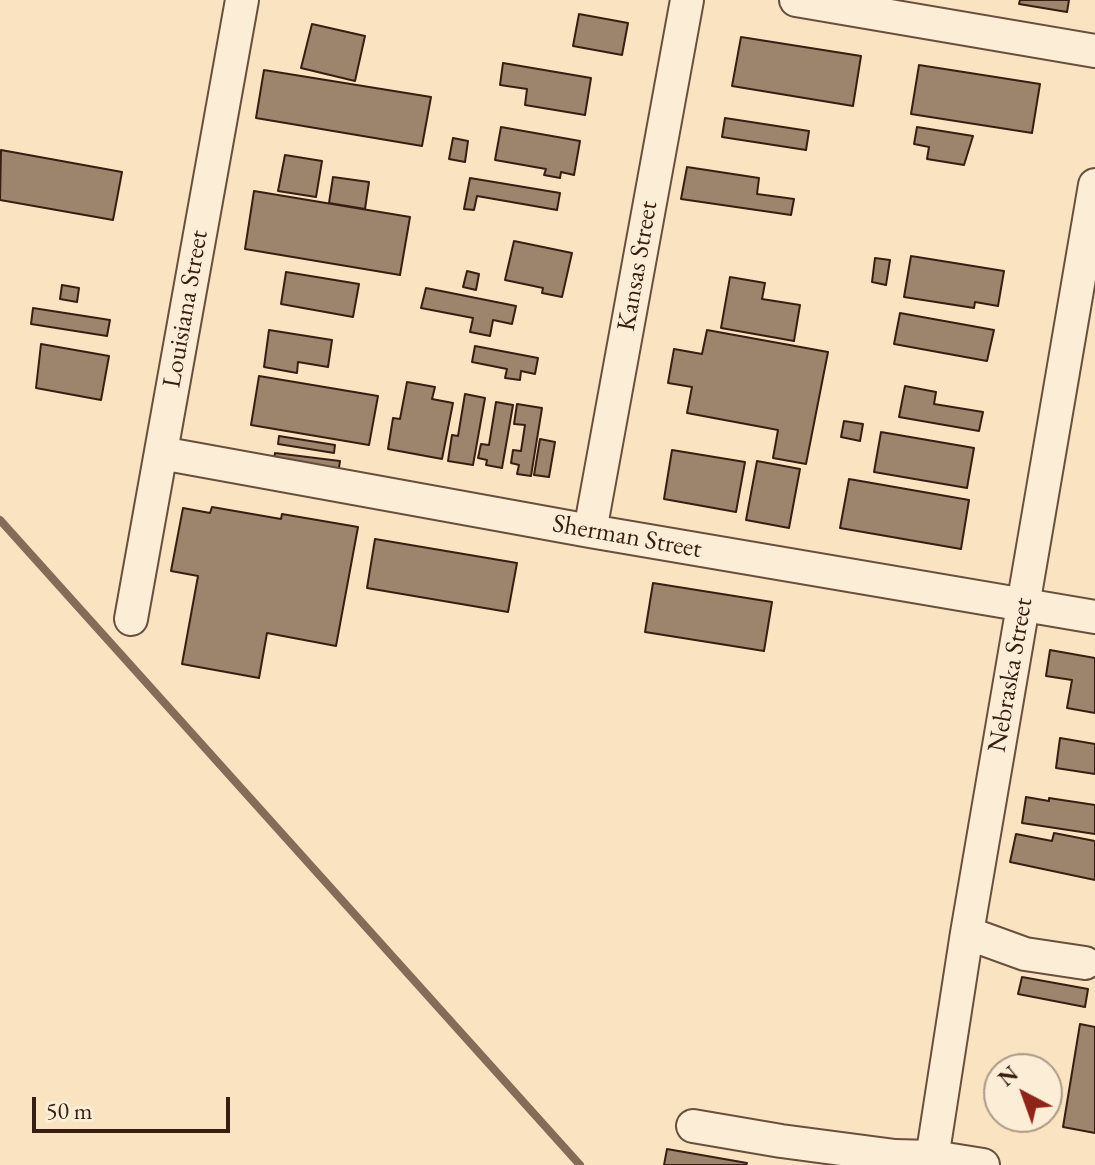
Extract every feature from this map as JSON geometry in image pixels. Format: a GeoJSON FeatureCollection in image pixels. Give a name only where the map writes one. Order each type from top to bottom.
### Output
{"type":"FeatureCollection","features":[{"type":"Feature","properties":{"kind":"street","name":"Louisiana Street"},"geometry":{"type":"LineString","coordinates":[[131,619],[242,0]]}},
{"type":"Feature","properties":{"kind":"street","name":"Kansas Street"},"geometry":{"type":"LineString","coordinates":[[590,531],[687,0]]}},
{"type":"Feature","properties":{"kind":"street"},"geometry":{"type":"LineString","coordinates":[[796,0],[1095,51]]}},
{"type":"Feature","properties":{"kind":"street","name":"Nebraska Street"},"geometry":{"type":"LineString","coordinates":[[932,1161],[967,933],[1095,185]]}},
{"type":"Feature","properties":{"kind":"street","name":"Sherman Street"},"geometry":{"type":"LineString","coordinates":[[161,453],[590,531],[1095,617]]}},
{"type":"Feature","properties":{"kind":"street"},"geometry":{"type":"LineString","coordinates":[[967,933],[1025,954],[1085,963]]}},
{"type":"Feature","properties":{"kind":"street"},"geometry":{"type":"LineString","coordinates":[[693,1126],[857,1151],[983,1165]]}},
{"type":"Feature","properties":{"kind":"building"},"geometry":{"type":"Polygon","coordinates":[[[1020,0],[1069,0],[1067,12],[1019,4],[1020,0]]]}},
{"type":"Feature","properties":{"kind":"building"},"geometry":{"type":"Polygon","coordinates":[[[579,14],[628,23],[622,55],[573,46],[579,14]]]}},
{"type":"Feature","properties":{"kind":"building"},"geometry":{"type":"Polygon","coordinates":[[[312,24],[365,36],[355,81],[301,68],[312,24]]]}},
{"type":"Feature","properties":{"kind":"building"},"geometry":{"type":"Polygon","coordinates":[[[741,37],[861,56],[853,106],[732,86],[741,37]]]}},
{"type":"Feature","properties":{"kind":"building"},"geometry":{"type":"Polygon","coordinates":[[[503,63],[591,78],[585,115],[525,105],[527,89],[500,85],[503,63]]]}},
{"type":"Feature","properties":{"kind":"building"},"geometry":{"type":"Polygon","coordinates":[[[919,65],[1040,84],[1032,133],[911,114],[919,65]]]}},
{"type":"Feature","properties":{"kind":"building"},"geometry":{"type":"Polygon","coordinates":[[[264,70],[431,97],[422,146],[256,118],[264,70]]]}},
{"type":"Feature","properties":{"kind":"building"},"geometry":{"type":"Polygon","coordinates":[[[725,118],[809,131],[806,150],[722,137],[725,118]]]}},
{"type":"Feature","properties":{"kind":"building"},"geometry":{"type":"Polygon","coordinates":[[[501,127],[580,141],[574,175],[561,172],[560,178],[544,175],[546,169],[495,160],[501,127]]]}},
{"type":"Feature","properties":{"kind":"building"},"geometry":{"type":"Polygon","coordinates":[[[917,127],[973,136],[964,165],[927,159],[929,147],[914,144],[917,127]]]}},
{"type":"Feature","properties":{"kind":"building"},"geometry":{"type":"Polygon","coordinates":[[[453,138],[468,141],[465,162],[449,159],[453,138]]]}},
{"type":"Feature","properties":{"kind":"building"},"geometry":{"type":"Polygon","coordinates":[[[1,150],[122,172],[113,220],[0,200],[1,150]]]}},
{"type":"Feature","properties":{"kind":"building"},"geometry":{"type":"Polygon","coordinates":[[[285,155],[322,161],[316,197],[278,191],[285,155]]]}},
{"type":"Feature","properties":{"kind":"building"},"geometry":{"type":"Polygon","coordinates":[[[687,167],[759,178],[757,194],[794,199],[791,215],[681,199],[687,167]]]}},
{"type":"Feature","properties":{"kind":"building"},"geometry":{"type":"Polygon","coordinates":[[[333,177],[369,182],[365,209],[329,203],[333,177]]]}},
{"type":"Feature","properties":{"kind":"building"},"geometry":{"type":"Polygon","coordinates":[[[470,178],[560,193],[557,210],[477,196],[474,210],[464,209],[470,178]]]}},
{"type":"Feature","properties":{"kind":"building"},"geometry":{"type":"Polygon","coordinates":[[[254,191],[410,217],[400,275],[245,249],[254,191]]]}},
{"type":"Feature","properties":{"kind":"building"},"geometry":{"type":"Polygon","coordinates":[[[514,241],[572,253],[562,297],[542,293],[543,288],[505,280],[514,241]]]}},
{"type":"Feature","properties":{"kind":"building"},"geometry":{"type":"Polygon","coordinates":[[[911,256],[1004,271],[998,306],[975,302],[974,308],[904,297],[911,256]]]}},
{"type":"Feature","properties":{"kind":"building"},"geometry":{"type":"Polygon","coordinates":[[[875,258],[890,260],[886,285],[872,282],[875,258]]]}},
{"type":"Feature","properties":{"kind":"building"},"geometry":{"type":"Polygon","coordinates":[[[467,271],[479,274],[476,290],[463,287],[467,271]]]}},
{"type":"Feature","properties":{"kind":"building"},"geometry":{"type":"Polygon","coordinates":[[[286,272],[359,284],[353,317],[281,304],[286,272]]]}},
{"type":"Feature","properties":{"kind":"building"},"geometry":{"type":"Polygon","coordinates":[[[730,277],[765,283],[762,299],[800,305],[794,341],[721,328],[730,277]]]}},
{"type":"Feature","properties":{"kind":"building"},"geometry":{"type":"Polygon","coordinates":[[[62,285],[79,288],[77,302],[60,299],[62,285]]]}},
{"type":"Feature","properties":{"kind":"building"},"geometry":{"type":"Polygon","coordinates":[[[426,288],[516,306],[512,324],[493,320],[490,336],[470,332],[473,318],[421,308],[426,288]]]}},
{"type":"Feature","properties":{"kind":"building"},"geometry":{"type":"Polygon","coordinates":[[[33,308],[110,320],[107,336],[31,324],[33,308]]]}},
{"type":"Feature","properties":{"kind":"building"},"geometry":{"type":"Polygon","coordinates":[[[900,313],[994,330],[987,361],[894,344],[900,313]]]}},
{"type":"Feature","properties":{"kind":"building"},"geometry":{"type":"Polygon","coordinates":[[[269,330],[332,340],[328,367],[298,362],[297,373],[264,367],[269,330]]]}},
{"type":"Feature","properties":{"kind":"building"},"geometry":{"type":"Polygon","coordinates":[[[707,330],[828,352],[806,464],[773,458],[778,430],[687,413],[692,387],[668,383],[674,349],[702,354],[707,330]]]}},
{"type":"Feature","properties":{"kind":"building"},"geometry":{"type":"Polygon","coordinates":[[[41,344],[109,356],[101,400],[36,388],[41,344]]]}},
{"type":"Feature","properties":{"kind":"building"},"geometry":{"type":"Polygon","coordinates":[[[475,346],[538,358],[535,374],[521,371],[520,380],[505,378],[507,369],[472,362],[475,346]]]}},
{"type":"Feature","properties":{"kind":"building"},"geometry":{"type":"Polygon","coordinates":[[[259,376],[378,396],[369,445],[251,425],[259,376]]]}},
{"type":"Feature","properties":{"kind":"building"},"geometry":{"type":"Polygon","coordinates":[[[407,382],[435,387],[432,399],[453,403],[442,459],[388,449],[393,418],[400,419],[407,382]]]}},
{"type":"Feature","properties":{"kind":"building"},"geometry":{"type":"Polygon","coordinates":[[[905,386],[936,392],[934,404],[983,412],[979,431],[899,417],[905,386]]]}},
{"type":"Feature","properties":{"kind":"building"},"geometry":{"type":"Polygon","coordinates":[[[465,394],[485,398],[473,465],[448,461],[452,435],[458,436],[465,394]]]}},
{"type":"Feature","properties":{"kind":"building"},"geometry":{"type":"Polygon","coordinates":[[[496,402],[513,405],[502,468],[486,465],[487,460],[478,458],[481,444],[489,445],[496,402]]]}},
{"type":"Feature","properties":{"kind":"building"},"geometry":{"type":"Polygon","coordinates":[[[517,404],[542,408],[531,476],[517,474],[519,465],[511,463],[513,450],[521,451],[525,425],[514,424],[517,404]]]}},
{"type":"Feature","properties":{"kind":"building"},"geometry":{"type":"Polygon","coordinates":[[[844,421],[863,424],[860,441],[841,437],[844,421]]]}},
{"type":"Feature","properties":{"kind":"building"},"geometry":{"type":"Polygon","coordinates":[[[881,432],[974,448],[967,488],[874,472],[881,432]]]}},
{"type":"Feature","properties":{"kind":"building"},"geometry":{"type":"Polygon","coordinates":[[[279,436],[335,445],[334,453],[278,444],[279,436]]]}},
{"type":"Feature","properties":{"kind":"building"},"geometry":{"type":"Polygon","coordinates":[[[540,439],[555,442],[549,477],[534,475],[540,439]]]}},
{"type":"Feature","properties":{"kind":"building"},"geometry":{"type":"Polygon","coordinates":[[[672,450],[745,462],[736,512],[664,499],[672,450]]]}},
{"type":"Feature","properties":{"kind":"building"},"geometry":{"type":"Polygon","coordinates":[[[275,453],[340,461],[338,474],[273,465],[275,453]]]}},
{"type":"Feature","properties":{"kind":"building"},"geometry":{"type":"Polygon","coordinates":[[[757,461],[800,469],[789,528],[746,520],[757,461]]]}},
{"type":"Feature","properties":{"kind":"building"},"geometry":{"type":"Polygon","coordinates":[[[849,479],[969,500],[961,549],[840,528],[849,479]]]}},
{"type":"Feature","properties":{"kind":"building"},"geometry":{"type":"Polygon","coordinates":[[[212,507],[281,519],[282,514],[358,527],[336,646],[267,633],[259,678],[182,664],[198,576],[171,571],[183,508],[210,513],[212,507]]]}},
{"type":"Feature","properties":{"kind":"building"},"geometry":{"type":"Polygon","coordinates":[[[375,539],[517,563],[508,612],[367,588],[375,539]]]}},
{"type":"Feature","properties":{"kind":"building"},"geometry":{"type":"Polygon","coordinates":[[[653,583],[772,602],[764,651],[645,632],[653,583]]]}},
{"type":"Feature","properties":{"kind":"building"},"geometry":{"type":"Polygon","coordinates":[[[1050,650],[1095,658],[1095,713],[1067,708],[1072,680],[1046,676],[1050,650]]]}},
{"type":"Feature","properties":{"kind":"building"},"geometry":{"type":"Polygon","coordinates":[[[1060,738],[1095,744],[1095,774],[1056,768],[1060,738]]]}},
{"type":"Feature","properties":{"kind":"building"},"geometry":{"type":"Polygon","coordinates":[[[1026,797],[1095,805],[1095,834],[1022,823],[1026,797]]]}},
{"type":"Feature","properties":{"kind":"building"},"geometry":{"type":"Polygon","coordinates":[[[1054,833],[1095,841],[1095,880],[1010,862],[1016,834],[1052,841],[1054,833]]]}},
{"type":"Feature","properties":{"kind":"building"},"geometry":{"type":"Polygon","coordinates":[[[1022,977],[1088,989],[1085,1007],[1018,994],[1022,977]]]}},
{"type":"Feature","properties":{"kind":"building"},"geometry":{"type":"Polygon","coordinates":[[[1080,1024],[1095,1027],[1095,1133],[1063,1127],[1080,1024]]]}},
{"type":"Feature","properties":{"kind":"building"},"geometry":{"type":"Polygon","coordinates":[[[667,1149],[747,1163],[664,1165],[667,1149]]]}},
{"type":"Feature","properties":{"kind":"waterway"},"geometry":{"type":"LineString","coordinates":[[0,520],[580,1165]]}}]}
